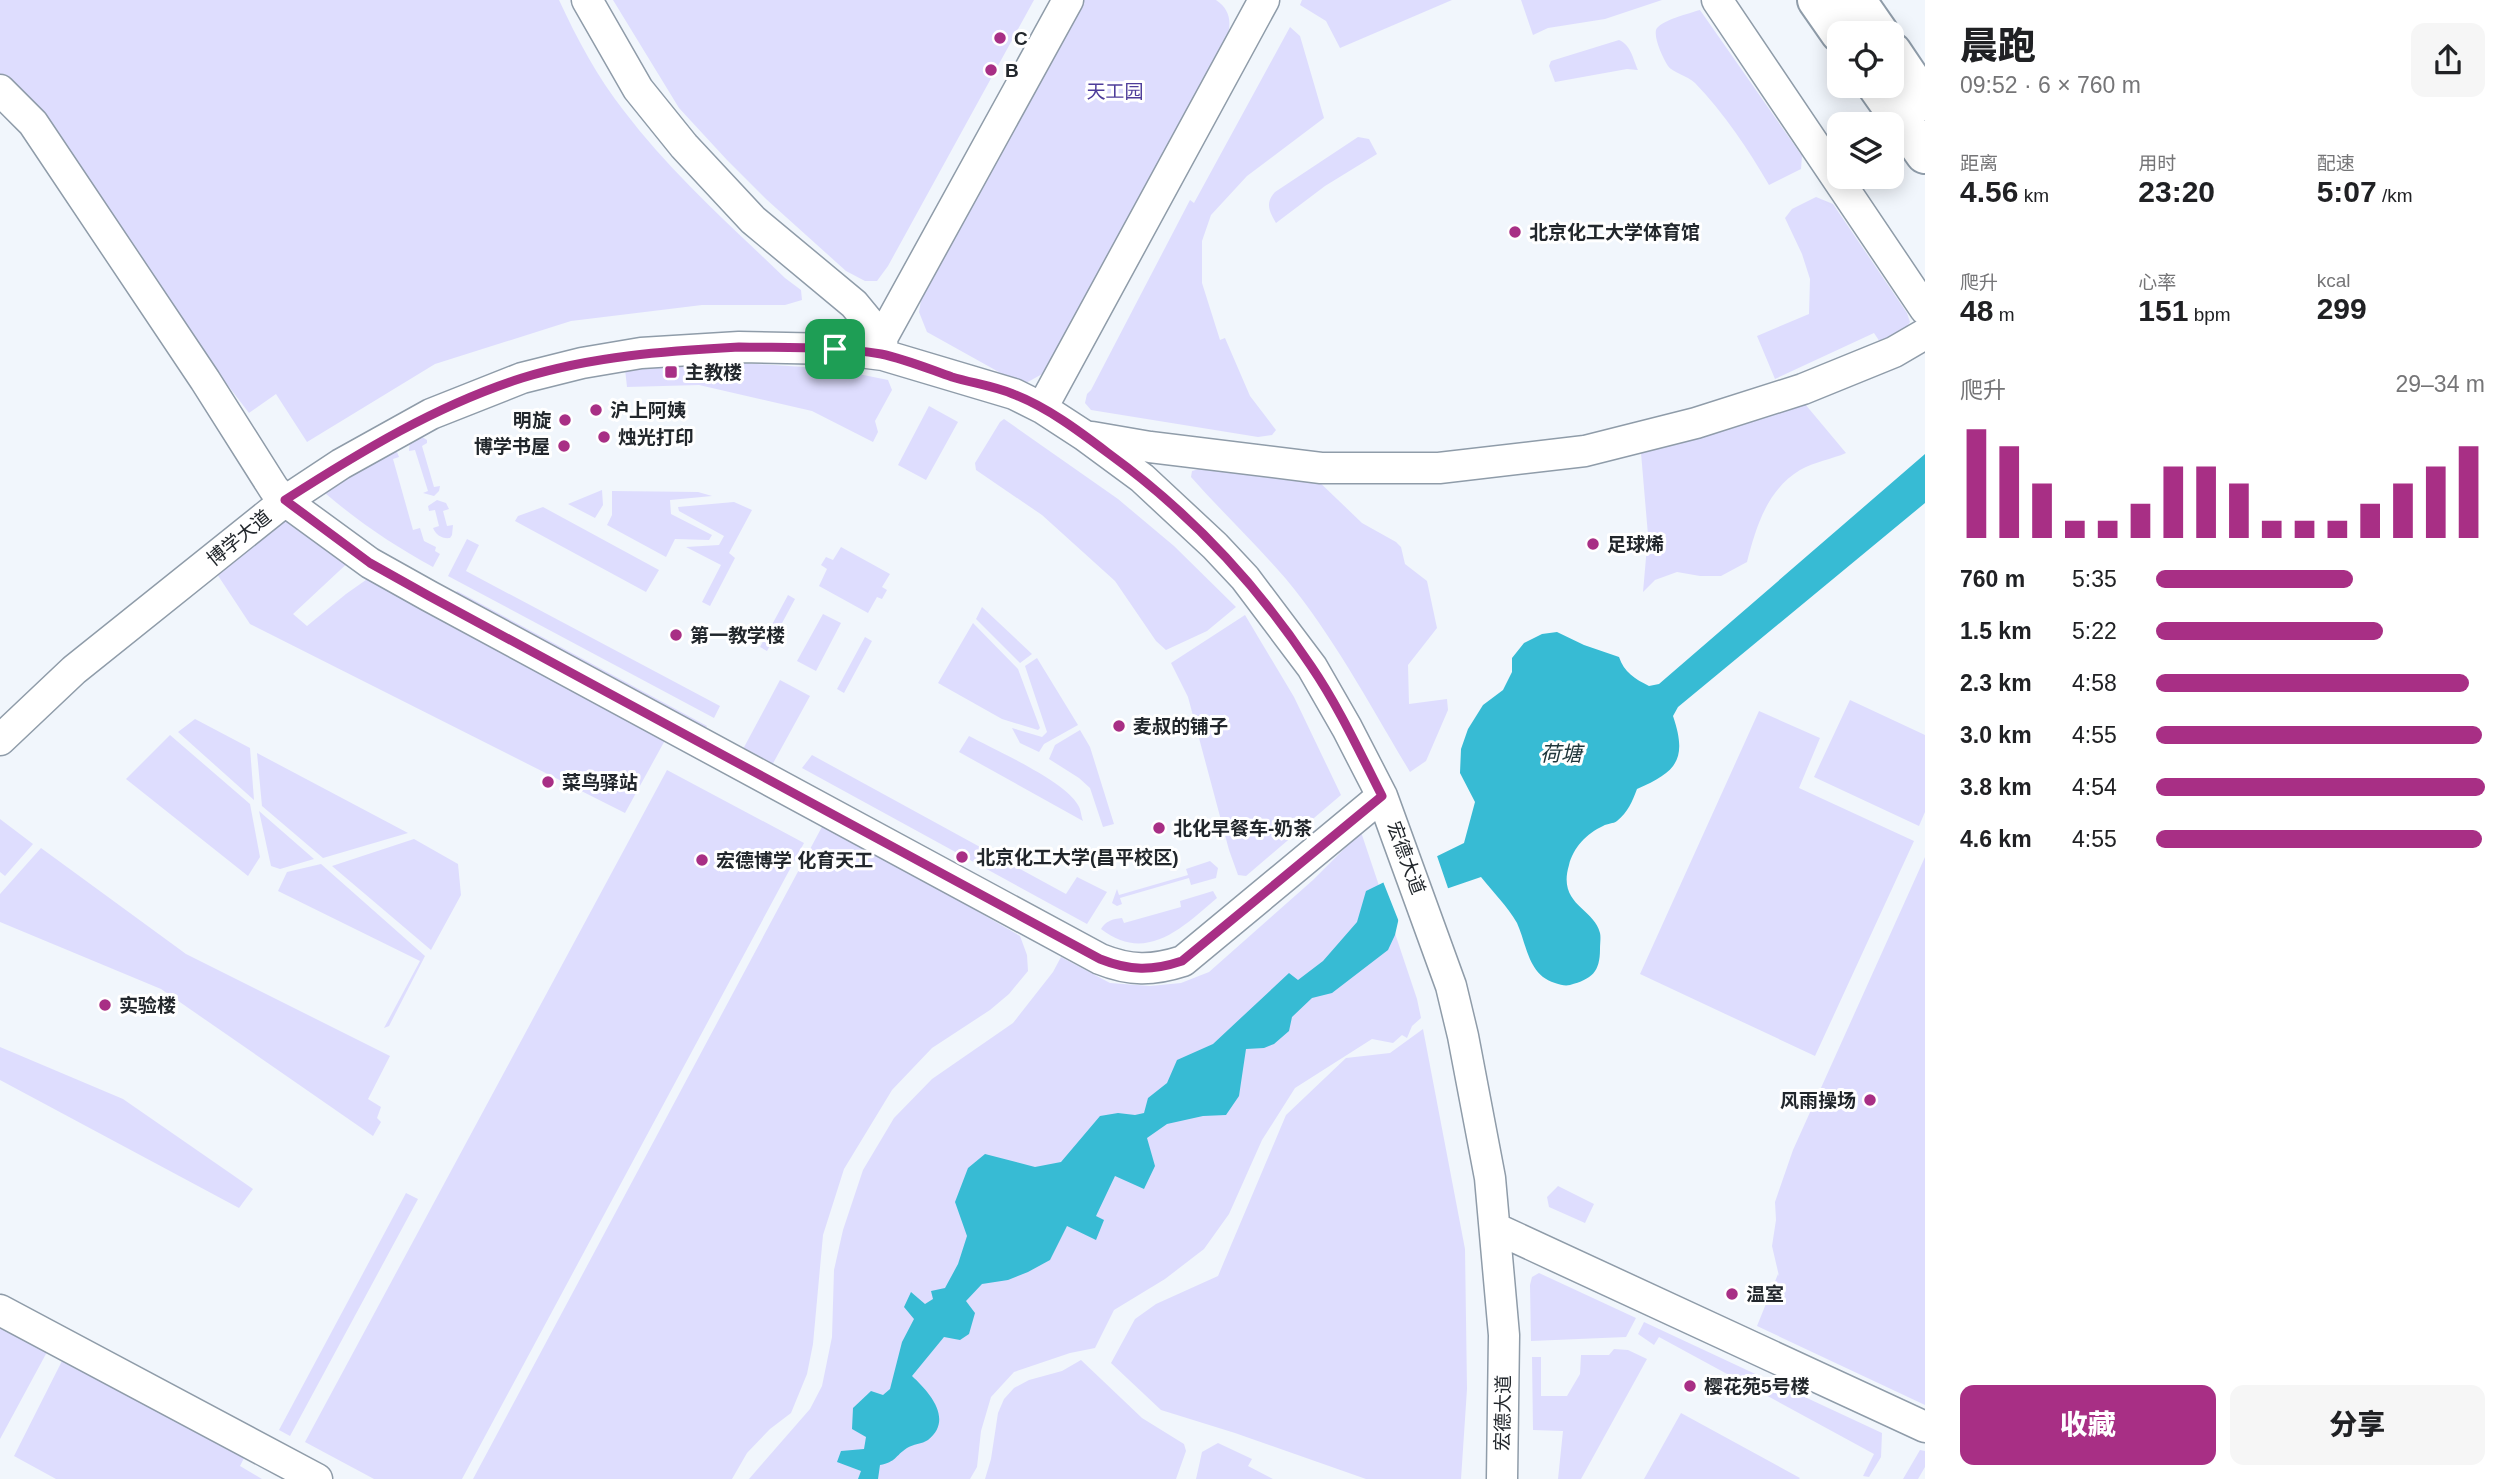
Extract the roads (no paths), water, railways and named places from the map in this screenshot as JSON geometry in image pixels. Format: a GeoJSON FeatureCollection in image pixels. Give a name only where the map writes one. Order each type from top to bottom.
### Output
{"type":"FeatureCollection","features":[{"type":"Feature","properties":{"kind":"main road"},"geometry":{"type":"LineString","coordinates":[[1817,0],[1832,21]]}},
{"type":"Feature","properties":{"kind":"main road"},"geometry":{"type":"LineString","coordinates":[[1856,0],[1871,21]]}},
{"type":"Feature","properties":{"kind":"main road"},"geometry":{"type":"LineString","coordinates":[[1904,70],[1925,101]]}},
{"type":"Feature","properties":{"kind":"main road"},"geometry":{"type":"LineString","coordinates":[[1885,98],[1925,154]]}},
{"type":"Feature","properties":{"kind":"street"},"geometry":{"type":"LineString","coordinates":[[587,0],[638,89],[684,146],[753,220],[854,304],[882,346],[1068,0]]}},
{"type":"Feature","properties":{"kind":"street"},"geometry":{"type":"LineString","coordinates":[[1717,0],[1925,309]]}},
{"type":"Feature","properties":{"kind":"street"},"geometry":{"type":"LineString","coordinates":[[1042,408],[1257,2]]}},
{"type":"Feature","properties":{"kind":"street"},"geometry":{"type":"LineString","coordinates":[[0,90],[33,123],[205,380],[274,489],[285,500],[370,563],[1100,959],[1120,967],[1152,970],[1182,961],[1382,796]]}},
{"type":"Feature","properties":{"kind":"street"},"geometry":{"type":"LineString","coordinates":[[1085,436],[1150,447],[1321,468],[1439,468],[1585,451],[1696,423],[1803,389],[1894,352],[1925,334]]}},
{"type":"Feature","properties":{"kind":"street","name":"宏德大道"},"geometry":{"type":"LineString","coordinates":[[882,346],[969,382],[1014,394],[1042,408],[1142,478],[1245,578],[1312,667],[1347,728],[1395,827],[1445,965],[1467,1054],[1490,1178],[1504,1335],[1502,1479]]}},
{"type":"Feature","properties":{"kind":"street","name":"博学大道"},"geometry":{"type":"LineString","coordinates":[[0,740],[74,670],[285,500],[341,464],[431,414],[522,378],[582,363],[641,353],[739,347],[835,349],[882,346]]}},
{"type":"Feature","properties":{"kind":"street"},"geometry":{"type":"LineString","coordinates":[[1495,1228],[1925,1427]]}},
{"type":"Feature","properties":{"kind":"street"},"geometry":{"type":"LineString","coordinates":[[0,1310],[317,1479]]}},
{"type":"Feature","properties":{"kind":"water","name":"荷塘"},"geometry":{"type":"Polygon","coordinates":[[[1925,454],[1925,503],[1678,707],[1673,716],[1679,744],[1675,763],[1661,777],[1637,789],[1624,814],[1617,821],[1592,833],[1577,847],[1569,865],[1568,889],[1572,898],[1591,917],[1600,933],[1600,957],[1596,969],[1589,977],[1566,985],[1546,979],[1539,973],[1530,958],[1517,923],[1481,877],[1443,890],[1400,913],[1388,950],[1332,993],[1312,998],[1292,1017],[1289,1031],[1274,1044],[1264,1048],[1246,1049],[1239,1096],[1226,1115],[1203,1116],[1167,1124],[1147,1138],[1155,1166],[1144,1189],[1115,1176],[1096,1216],[1104,1220],[1096,1240],[1067,1226],[1050,1260],[1008,1280],[982,1284],[966,1301],[975,1313],[969,1334],[960,1340],[944,1337],[912,1376],[931,1398],[939,1415],[939,1423],[928,1440],[909,1447],[880,1465],[878,1479],[858,1479],[861,1471],[837,1462],[841,1451],[864,1449],[866,1437],[852,1429],[853,1408],[871,1391],[883,1395],[890,1389],[902,1342],[914,1319],[904,1307],[911,1292],[925,1304],[933,1299],[931,1291],[945,1288],[958,1264],[967,1236],[955,1202],[968,1168],[985,1154],[1035,1167],[1061,1162],[1100,1116],[1144,1113],[1148,1098],[1167,1083],[1177,1060],[1213,1044],[1289,973],[1298,980],[1323,961],[1357,922],[1366,891],[1464,843],[1475,802],[1460,773],[1461,749],[1468,729],[1483,705],[1503,690],[1512,672],[1512,658],[1524,643],[1542,634],[1557,632],[1619,657],[1624,667],[1639,681],[1649,686],[1659,684],[1925,454]]]}},
{"type":"Feature","properties":{"kind":"place","name":"C"},"geometry":{"type":"Point","coordinates":[1000,38]}},
{"type":"Feature","properties":{"kind":"place","name":"B"},"geometry":{"type":"Point","coordinates":[991,70]}},
{"type":"Feature","properties":{"kind":"place","name":"北京化工大学体育馆"},"geometry":{"type":"Point","coordinates":[1515,232]}},
{"type":"Feature","properties":{"kind":"place","name":"主教楼"},"geometry":{"type":"Point","coordinates":[671,372]}},
{"type":"Feature","properties":{"kind":"place","name":"沪上阿姨"},"geometry":{"type":"Point","coordinates":[596,410]}},
{"type":"Feature","properties":{"kind":"place","name":"明旋"},"geometry":{"type":"Point","coordinates":[565,420]}},
{"type":"Feature","properties":{"kind":"place","name":"烛光打印"},"geometry":{"type":"Point","coordinates":[604,437]}},
{"type":"Feature","properties":{"kind":"place","name":"博学书屋"},"geometry":{"type":"Point","coordinates":[564,446]}},
{"type":"Feature","properties":{"kind":"place","name":"足球烯"},"geometry":{"type":"Point","coordinates":[1593,544]}},
{"type":"Feature","properties":{"kind":"place","name":"第一教学楼"},"geometry":{"type":"Point","coordinates":[676,635]}},
{"type":"Feature","properties":{"kind":"place","name":"麦叔的铺子"},"geometry":{"type":"Point","coordinates":[1119,726]}},
{"type":"Feature","properties":{"kind":"place","name":"菜鸟驿站"},"geometry":{"type":"Point","coordinates":[548,782]}},
{"type":"Feature","properties":{"kind":"place","name":"北化早餐车-奶茶"},"geometry":{"type":"Point","coordinates":[1159,828]}},
{"type":"Feature","properties":{"kind":"place","name":"北京化工大学(昌平校区)"},"geometry":{"type":"Point","coordinates":[962,857]}},
{"type":"Feature","properties":{"kind":"place","name":"宏德博学 化育天工"},"geometry":{"type":"Point","coordinates":[702,860]}},
{"type":"Feature","properties":{"kind":"place","name":"实验楼"},"geometry":{"type":"Point","coordinates":[105,1005]}},
{"type":"Feature","properties":{"kind":"place","name":"风雨操场"},"geometry":{"type":"Point","coordinates":[1870,1100]}},
{"type":"Feature","properties":{"kind":"place","name":"温室"},"geometry":{"type":"Point","coordinates":[1732,1294]}},
{"type":"Feature","properties":{"kind":"place","name":"樱花苑5号楼"},"geometry":{"type":"Point","coordinates":[1690,1386]}},
{"type":"Feature","properties":{"kind":"park label","name":"天工园"},"geometry":{"type":"Point","coordinates":[1115,91]}}]}
